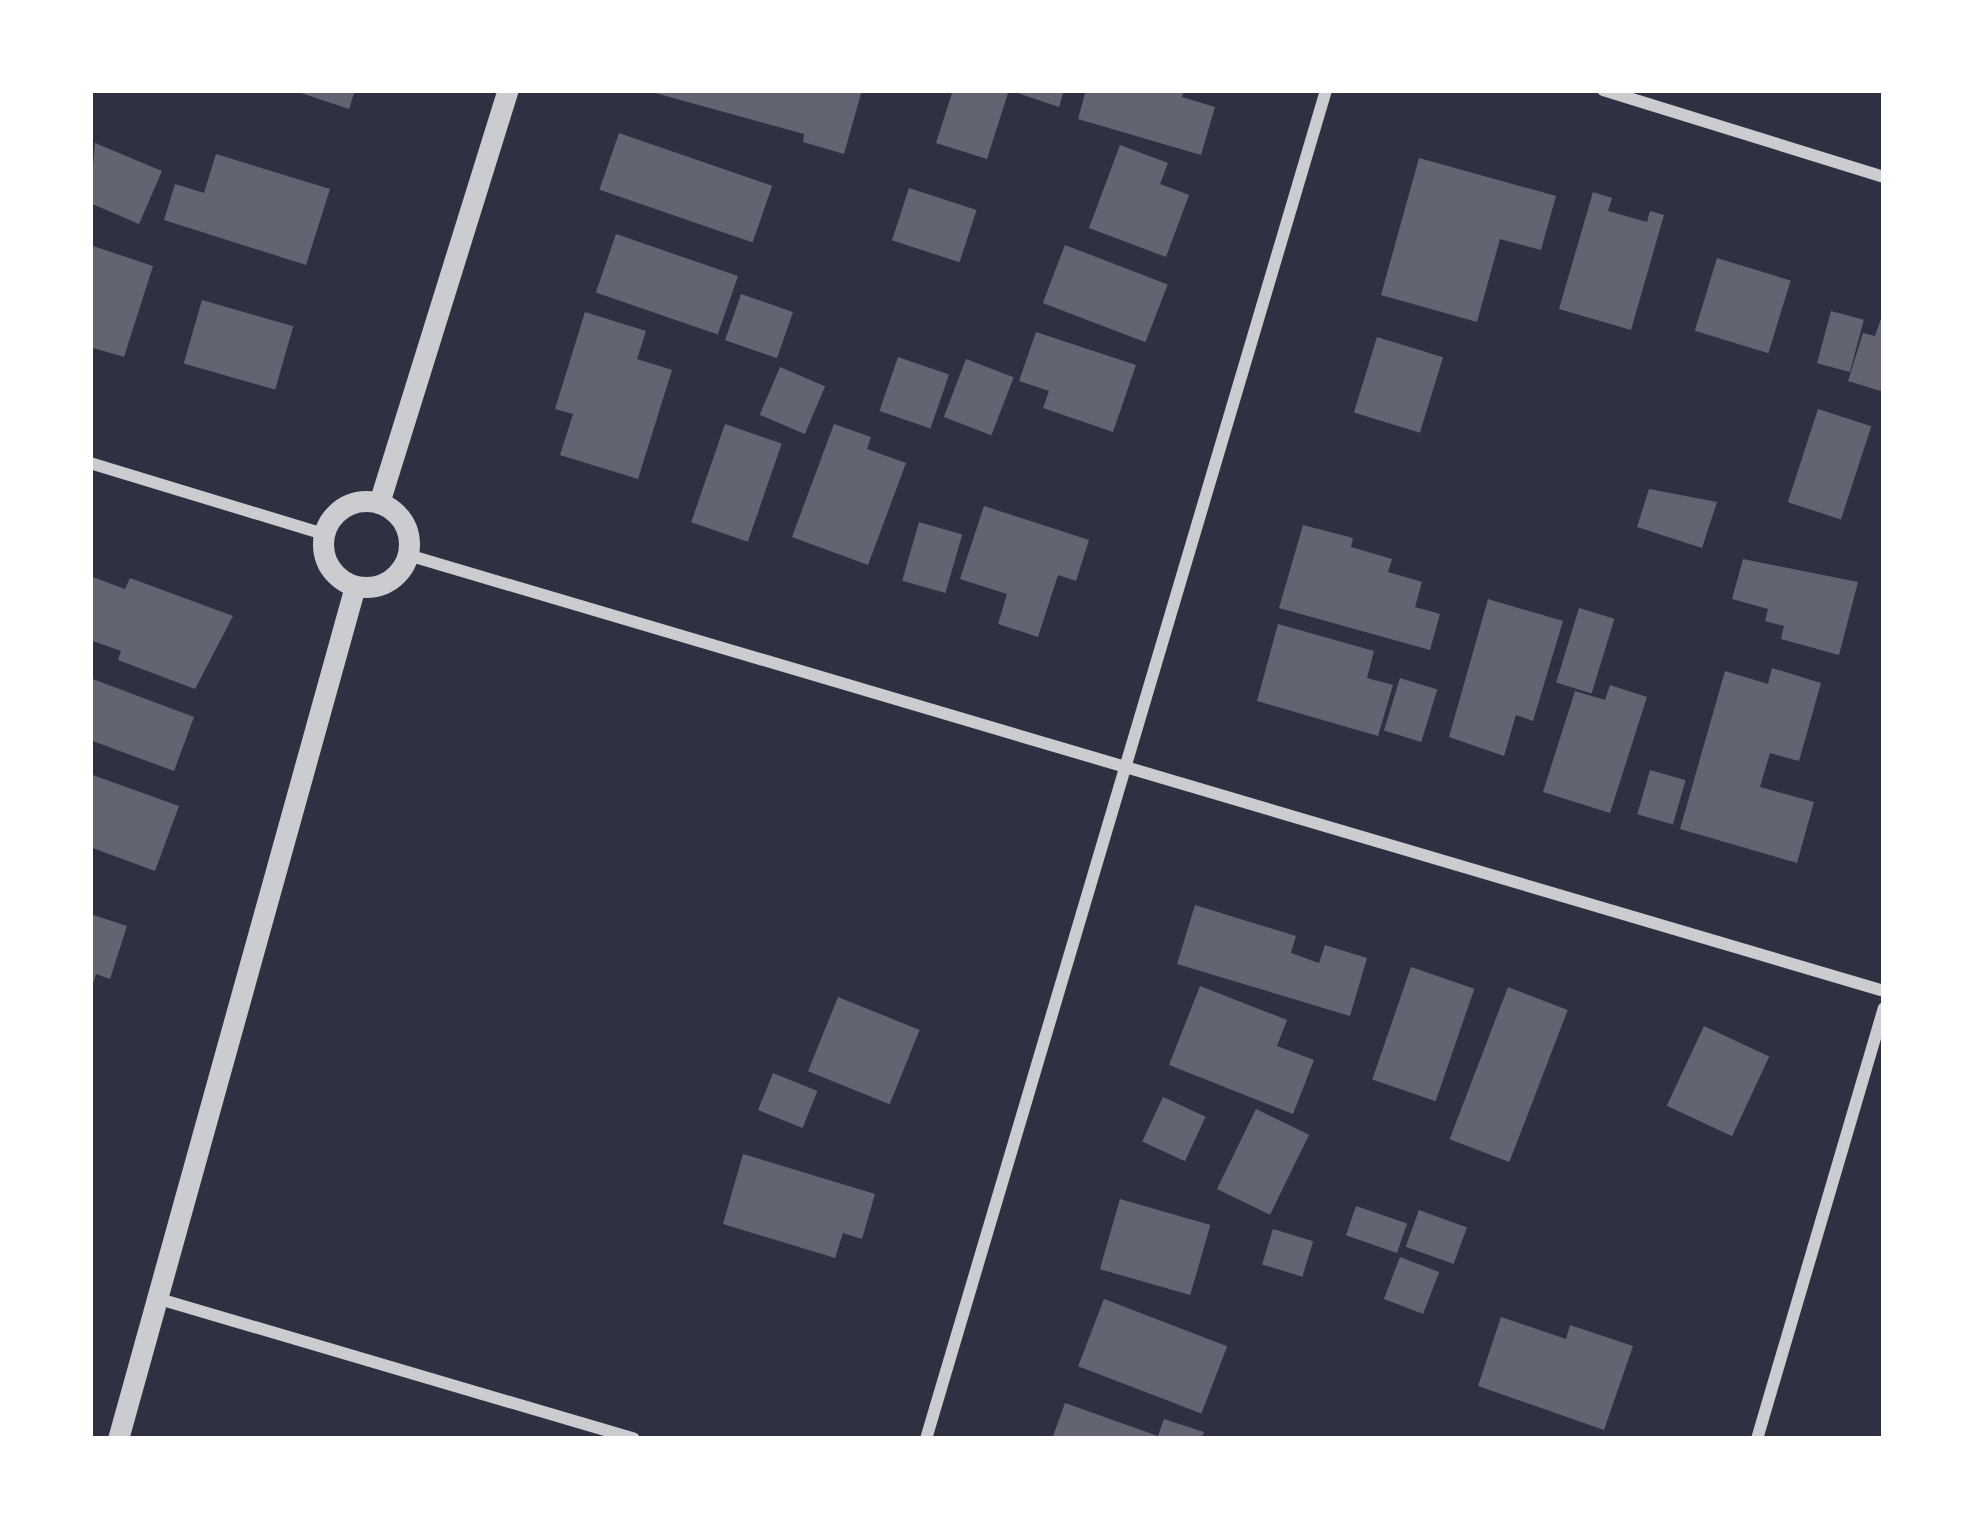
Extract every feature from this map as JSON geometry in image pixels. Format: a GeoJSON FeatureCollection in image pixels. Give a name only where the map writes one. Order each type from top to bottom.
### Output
{"type":"FeatureCollection","features":[{"type":"Feature","properties":{"kind":"street"},"geometry":{"type":"LineString","coordinates":[[379,503],[508,90]]}},
{"type":"Feature","properties":{"kind":"street"},"geometry":{"type":"LineString","coordinates":[[926,1439],[1129,768],[1326,90]]}},
{"type":"Feature","properties":{"kind":"street"},"geometry":{"type":"LineString","coordinates":[[1603,90],[1884,177]]}},
{"type":"Feature","properties":{"kind":"street"},"geometry":{"type":"LineString","coordinates":[[90,463],[324,534]]}},
{"type":"Feature","properties":{"kind":"street"},"geometry":{"type":"LineString","coordinates":[[379,503],[407,529],[408,554],[382,585],[355,586],[325,560],[324,534],[345,506],[379,503]]}},
{"type":"Feature","properties":{"kind":"street"},"geometry":{"type":"LineString","coordinates":[[408,554],[1884,991]]}},
{"type":"Feature","properties":{"kind":"street"},"geometry":{"type":"LineString","coordinates":[[118,1439],[355,586]]}},
{"type":"Feature","properties":{"kind":"street"},"geometry":{"type":"LineString","coordinates":[[1757,1439],[1884,1008]]}},
{"type":"Feature","properties":{"kind":"street"},"geometry":{"type":"LineString","coordinates":[[155,1297],[634,1439]]}},
{"type":"Feature","properties":{"kind":"building"},"geometry":{"type":"Polygon","coordinates":[[[292,90],[355,90],[349,109],[292,90]]]}},
{"type":"Feature","properties":{"kind":"building"},"geometry":{"type":"Polygon","coordinates":[[[862,90],[844,154],[803,142],[804,134],[648,91],[862,90]]]}},
{"type":"Feature","properties":{"kind":"building"},"geometry":{"type":"Polygon","coordinates":[[[953,90],[1009,90],[987,159],[936,143],[953,90]]]}},
{"type":"Feature","properties":{"kind":"building"},"geometry":{"type":"Polygon","coordinates":[[[1009,90],[1064,90],[1059,107],[1009,90]]]}},
{"type":"Feature","properties":{"kind":"building"},"geometry":{"type":"Polygon","coordinates":[[[1086,90],[1184,90],[1182,97],[1215,107],[1201,155],[1078,119],[1086,90]]]}},
{"type":"Feature","properties":{"kind":"building"},"geometry":{"type":"Polygon","coordinates":[[[619,133],[772,186],[753,242],[599,190],[619,133]]]}},
{"type":"Feature","properties":{"kind":"building"},"geometry":{"type":"Polygon","coordinates":[[[95,143],[162,171],[139,224],[90,203],[95,143]]]}},
{"type":"Feature","properties":{"kind":"building"},"geometry":{"type":"Polygon","coordinates":[[[1120,145],[1168,163],[1160,184],[1189,195],[1166,257],[1089,228],[1120,145]]]}},
{"type":"Feature","properties":{"kind":"building"},"geometry":{"type":"Polygon","coordinates":[[[216,154],[330,189],[306,265],[164,220],[175,184],[204,193],[216,154]]]}},
{"type":"Feature","properties":{"kind":"building"},"geometry":{"type":"Polygon","coordinates":[[[1419,158],[1556,196],[1541,250],[1500,239],[1477,322],[1381,295],[1419,158]]]}},
{"type":"Feature","properties":{"kind":"building"},"geometry":{"type":"Polygon","coordinates":[[[909,188],[977,210],[960,262],[892,240],[909,188]]]}},
{"type":"Feature","properties":{"kind":"building"},"geometry":{"type":"Polygon","coordinates":[[[1593,192],[1612,198],[1608,211],[1647,222],[1650,211],[1664,215],[1631,330],[1559,309],[1593,192]]]}},
{"type":"Feature","properties":{"kind":"building"},"geometry":{"type":"Polygon","coordinates":[[[616,234],[738,276],[718,335],[596,293],[616,234]]]}},
{"type":"Feature","properties":{"kind":"building"},"geometry":{"type":"Polygon","coordinates":[[[90,245],[153,266],[124,357],[90,347],[90,245]]]}},
{"type":"Feature","properties":{"kind":"building"},"geometry":{"type":"Polygon","coordinates":[[[1065,245],[1168,284],[1145,342],[1043,303],[1065,245]]]}},
{"type":"Feature","properties":{"kind":"building"},"geometry":{"type":"Polygon","coordinates":[[[1717,258],[1791,281],[1768,353],[1695,331],[1717,258]]]}},
{"type":"Feature","properties":{"kind":"building"},"geometry":{"type":"Polygon","coordinates":[[[741,294],[793,312],[777,358],[725,340],[741,294]]]}},
{"type":"Feature","properties":{"kind":"building"},"geometry":{"type":"Polygon","coordinates":[[[202,300],[293,326],[275,390],[184,363],[202,300]]]}},
{"type":"Feature","properties":{"kind":"building"},"geometry":{"type":"Polygon","coordinates":[[[1884,310],[1884,392],[1848,381],[1863,333],[1875,336],[1884,310]]]}},
{"type":"Feature","properties":{"kind":"building"},"geometry":{"type":"Polygon","coordinates":[[[1831,311],[1864,320],[1850,372],[1817,363],[1831,311]]]}},
{"type":"Feature","properties":{"kind":"building"},"geometry":{"type":"Polygon","coordinates":[[[585,312],[646,331],[637,359],[672,370],[638,479],[560,455],[573,414],[555,409],[585,312]]]}},
{"type":"Feature","properties":{"kind":"building"},"geometry":{"type":"Polygon","coordinates":[[[1036,332],[1136,365],[1113,432],[1043,408],[1049,391],[1019,381],[1036,332]]]}},
{"type":"Feature","properties":{"kind":"building"},"geometry":{"type":"Polygon","coordinates":[[[1377,337],[1443,357],[1420,433],[1354,413],[1377,337]]]}},
{"type":"Feature","properties":{"kind":"building"},"geometry":{"type":"Polygon","coordinates":[[[898,357],[949,375],[931,428],[879,411],[898,357]]]}},
{"type":"Feature","properties":{"kind":"building"},"geometry":{"type":"Polygon","coordinates":[[[966,359],[1014,377],[991,435],[944,417],[966,359]]]}},
{"type":"Feature","properties":{"kind":"building"},"geometry":{"type":"Polygon","coordinates":[[[780,367],[825,386],[805,434],[760,415],[780,367]]]}},
{"type":"Feature","properties":{"kind":"building"},"geometry":{"type":"Polygon","coordinates":[[[1818,409],[1871,426],[1841,520],[1788,502],[1818,409]]]}},
{"type":"Feature","properties":{"kind":"building"},"geometry":{"type":"Polygon","coordinates":[[[725,424],[782,444],[748,542],[691,522],[725,424]]]}},
{"type":"Feature","properties":{"kind":"building"},"geometry":{"type":"Polygon","coordinates":[[[834,424],[871,437],[867,449],[906,463],[868,565],[792,537],[834,424]]]}},
{"type":"Feature","properties":{"kind":"building"},"geometry":{"type":"Polygon","coordinates":[[[1649,489],[1717,502],[1702,548],[1637,527],[1649,489]]]}},
{"type":"Feature","properties":{"kind":"building"},"geometry":{"type":"Polygon","coordinates":[[[984,506],[1089,540],[1076,581],[1058,575],[1038,637],[998,624],[1007,594],[960,579],[984,506]]]}},
{"type":"Feature","properties":{"kind":"building"},"geometry":{"type":"Polygon","coordinates":[[[919,522],[962,534],[945,593],[902,581],[919,522]]]}},
{"type":"Feature","properties":{"kind":"building"},"geometry":{"type":"Polygon","coordinates":[[[1303,525],[1353,538],[1351,547],[1392,559],[1388,572],[1422,582],[1415,607],[1440,614],[1430,650],[1279,608],[1303,525]]]}},
{"type":"Feature","properties":{"kind":"building"},"geometry":{"type":"Polygon","coordinates":[[[1743,559],[1858,582],[1839,655],[1781,639],[1784,626],[1765,621],[1768,609],[1732,599],[1743,559]]]}},
{"type":"Feature","properties":{"kind":"building"},"geometry":{"type":"Polygon","coordinates":[[[90,576],[125,589],[130,578],[233,616],[195,689],[118,660],[121,651],[90,640],[90,576]]]}},
{"type":"Feature","properties":{"kind":"building"},"geometry":{"type":"Polygon","coordinates":[[[1488,599],[1563,621],[1533,721],[1516,715],[1504,756],[1449,737],[1488,599]]]}},
{"type":"Feature","properties":{"kind":"building"},"geometry":{"type":"Polygon","coordinates":[[[1579,608],[1614,619],[1592,693],[1556,683],[1579,608]]]}},
{"type":"Feature","properties":{"kind":"building"},"geometry":{"type":"Polygon","coordinates":[[[1278,624],[1374,651],[1367,678],[1393,685],[1378,736],[1257,701],[1278,624]]]}},
{"type":"Feature","properties":{"kind":"building"},"geometry":{"type":"Polygon","coordinates":[[[1772,668],[1821,683],[1799,761],[1770,753],[1760,787],[1814,802],[1797,863],[1680,829],[1725,671],[1768,684],[1772,668]]]}},
{"type":"Feature","properties":{"kind":"building"},"geometry":{"type":"Polygon","coordinates":[[[90,678],[194,717],[174,771],[90,740],[90,678]]]}},
{"type":"Feature","properties":{"kind":"building"},"geometry":{"type":"Polygon","coordinates":[[[1400,678],[1437,689],[1421,742],[1384,731],[1400,678]]]}},
{"type":"Feature","properties":{"kind":"building"},"geometry":{"type":"Polygon","coordinates":[[[1610,685],[1647,697],[1610,813],[1543,792],[1575,691],[1605,700],[1610,685]]]}},
{"type":"Feature","properties":{"kind":"building"},"geometry":{"type":"Polygon","coordinates":[[[1650,770],[1686,780],[1673,824],[1637,814],[1650,770]]]}},
{"type":"Feature","properties":{"kind":"building"},"geometry":{"type":"Polygon","coordinates":[[[90,774],[179,806],[155,871],[90,847],[90,774]]]}},
{"type":"Feature","properties":{"kind":"building"},"geometry":{"type":"Polygon","coordinates":[[[1195,905],[1296,936],[1291,953],[1319,963],[1325,945],[1367,958],[1350,1016],[1177,964],[1195,905]]]}},
{"type":"Feature","properties":{"kind":"building"},"geometry":{"type":"Polygon","coordinates":[[[90,914],[127,926],[110,979],[96,974],[91,990],[90,914]]]}},
{"type":"Feature","properties":{"kind":"building"},"geometry":{"type":"Polygon","coordinates":[[[1411,967],[1474,989],[1436,1101],[1372,1080],[1411,967]]]}},
{"type":"Feature","properties":{"kind":"building"},"geometry":{"type":"Polygon","coordinates":[[[1200,986],[1287,1020],[1277,1046],[1314,1060],[1293,1114],[1169,1065],[1200,986]]]}},
{"type":"Feature","properties":{"kind":"building"},"geometry":{"type":"Polygon","coordinates":[[[1508,987],[1568,1010],[1509,1162],[1450,1139],[1508,987]]]}},
{"type":"Feature","properties":{"kind":"building"},"geometry":{"type":"Polygon","coordinates":[[[838,997],[920,1030],[890,1104],[808,1071],[838,997]]]}},
{"type":"Feature","properties":{"kind":"building"},"geometry":{"type":"Polygon","coordinates":[[[1704,1026],[1769,1056],[1732,1136],[1667,1106],[1704,1026]]]}},
{"type":"Feature","properties":{"kind":"building"},"geometry":{"type":"Polygon","coordinates":[[[773,1073],[818,1091],[803,1128],[758,1110],[773,1073]]]}},
{"type":"Feature","properties":{"kind":"building"},"geometry":{"type":"Polygon","coordinates":[[[1163,1097],[1206,1117],[1185,1161],[1142,1141],[1163,1097]]]}},
{"type":"Feature","properties":{"kind":"building"},"geometry":{"type":"Polygon","coordinates":[[[1256,1109],[1309,1135],[1270,1215],[1217,1189],[1256,1109]]]}},
{"type":"Feature","properties":{"kind":"building"},"geometry":{"type":"Polygon","coordinates":[[[743,1154],[875,1194],[862,1239],[843,1233],[835,1258],[723,1224],[743,1154]]]}},
{"type":"Feature","properties":{"kind":"building"},"geometry":{"type":"Polygon","coordinates":[[[1120,1199],[1210,1225],[1190,1295],[1100,1269],[1120,1199]]]}},
{"type":"Feature","properties":{"kind":"building"},"geometry":{"type":"Polygon","coordinates":[[[1356,1206],[1407,1224],[1397,1253],[1346,1235],[1356,1206]]]}},
{"type":"Feature","properties":{"kind":"building"},"geometry":{"type":"Polygon","coordinates":[[[1419,1210],[1467,1227],[1454,1264],[1406,1247],[1419,1210]]]}},
{"type":"Feature","properties":{"kind":"building"},"geometry":{"type":"Polygon","coordinates":[[[1273,1229],[1313,1241],[1302,1277],[1262,1264],[1273,1229]]]}},
{"type":"Feature","properties":{"kind":"building"},"geometry":{"type":"Polygon","coordinates":[[[1400,1257],[1439,1272],[1423,1314],[1384,1299],[1400,1257]]]}},
{"type":"Feature","properties":{"kind":"building"},"geometry":{"type":"Polygon","coordinates":[[[1104,1299],[1227,1346],[1201,1414],[1078,1366],[1104,1299]]]}},
{"type":"Feature","properties":{"kind":"building"},"geometry":{"type":"Polygon","coordinates":[[[1501,1317],[1566,1339],[1570,1325],[1633,1346],[1604,1430],[1478,1386],[1501,1317]]]}},
{"type":"Feature","properties":{"kind":"building"},"geometry":{"type":"Polygon","coordinates":[[[1065,1403],[1158,1436],[1164,1419],[1204,1432],[1201,1439],[1052,1439],[1065,1403]]]}}]}
